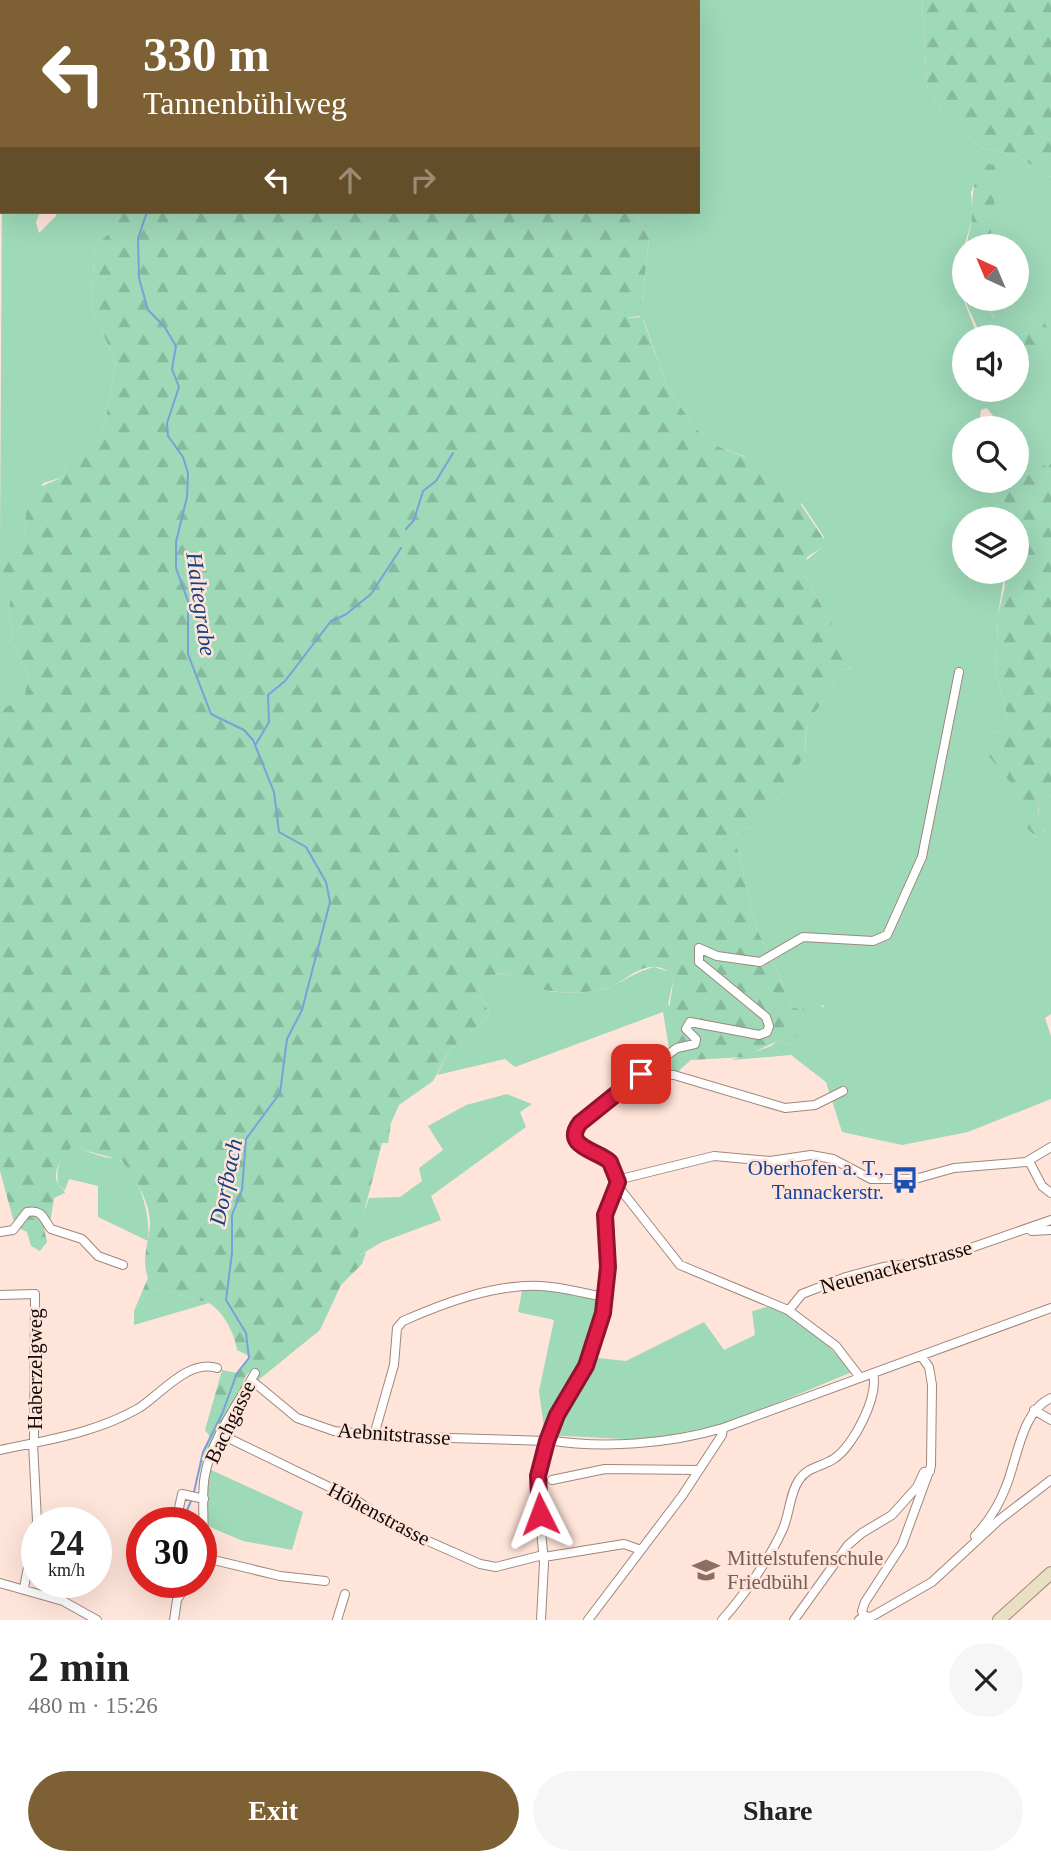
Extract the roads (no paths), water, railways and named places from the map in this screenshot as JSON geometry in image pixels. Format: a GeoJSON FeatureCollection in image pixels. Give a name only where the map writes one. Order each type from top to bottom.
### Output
{"type":"FeatureCollection","features":[{"type":"Feature","properties":{"kind":"main road"},"geometry":{"type":"LineString","coordinates":[[999,1620],[1051,1573]]}},
{"type":"Feature","properties":{"kind":"street"},"geometry":{"type":"LineString","coordinates":[[859,1376],[836,1346],[789,1310],[684,1268],[617,1183],[610,1162],[579,1145],[575,1130],[580,1123],[641,1074],[680,1047],[695,1044],[696,1039],[686,1028],[690,1022],[759,1035],[769,1028],[768,1020],[759,1011],[699,962],[699,948],[717,956],[760,962],[803,937],[829,936],[873,941],[887,935],[922,858],[959,672]]}},
{"type":"Feature","properties":{"kind":"street"},"geometry":{"type":"LineString","coordinates":[[641,1074],[674,1076],[785,1108],[815,1105],[843,1091]]}},
{"type":"Feature","properties":{"kind":"street"},"geometry":{"type":"LineString","coordinates":[[617,1183],[714,1156],[770,1161],[822,1155],[865,1177],[885,1180],[915,1179],[954,1168],[1028,1161],[1051,1147]]}},
{"type":"Feature","properties":{"kind":"street"},"geometry":{"type":"LineString","coordinates":[[1028,1161],[1042,1186],[1051,1193]]}},
{"type":"Feature","properties":{"kind":"street"},"geometry":{"type":"LineString","coordinates":[[541,1620],[543,1556],[538,1486],[547,1441],[557,1415],[586,1366],[601,1317],[608,1267],[605,1215],[617,1183]]}},
{"type":"Feature","properties":{"kind":"street"},"geometry":{"type":"LineString","coordinates":[[0,1232],[13,1230],[27,1212],[36,1211],[43,1215],[51,1229],[82,1239],[99,1256],[123,1265]]}},
{"type":"Feature","properties":{"kind":"street","name":"Neuenackerstrasse"},"geometry":{"type":"LineString","coordinates":[[789,1310],[802,1294],[846,1277],[883,1267],[926,1263],[1030,1230],[1051,1220]]}},
{"type":"Feature","properties":{"kind":"street"},"geometry":{"type":"LineString","coordinates":[[1030,1230],[1051,1230]]}},
{"type":"Feature","properties":{"kind":"street"},"geometry":{"type":"LineString","coordinates":[[374,1435],[394,1365],[397,1328],[403,1321],[482,1293],[510,1287],[554,1287],[604,1297]]}},
{"type":"Feature","properties":{"kind":"street","name":"Haberzelgweg"},"geometry":{"type":"LineString","coordinates":[[0,1296],[35,1294],[32,1365],[36,1400],[33,1443],[36,1507]]}},
{"type":"Feature","properties":{"kind":"street","name":"Aebnitstrasse"},"geometry":{"type":"LineString","coordinates":[[256,1384],[297,1418],[313,1425],[374,1435],[624,1442],[723,1428],[859,1376],[1051,1308]]}},
{"type":"Feature","properties":{"kind":"street"},"geometry":{"type":"LineString","coordinates":[[921,1356],[929,1367],[932,1385],[933,1446],[930,1471],[902,1545],[866,1602],[862,1618],[871,1617],[937,1578],[999,1520],[1051,1480]]}},
{"type":"Feature","properties":{"kind":"street"},"geometry":{"type":"LineString","coordinates":[[0,1450],[101,1426],[140,1407],[190,1371],[208,1366],[217,1368]]}},
{"type":"Feature","properties":{"kind":"street","name":"Bachgasse"},"geometry":{"type":"LineString","coordinates":[[194,1507],[192,1497],[205,1475],[220,1434],[255,1373]]}},
{"type":"Feature","properties":{"kind":"street"},"geometry":{"type":"LineString","coordinates":[[722,1620],[745,1592],[780,1536],[800,1478],[811,1468],[837,1457],[854,1437],[872,1393],[873,1373]]}},
{"type":"Feature","properties":{"kind":"street"},"geometry":{"type":"LineString","coordinates":[[937,1578],[997,1506],[1034,1410],[1051,1398]]}},
{"type":"Feature","properties":{"kind":"street"},"geometry":{"type":"LineString","coordinates":[[1034,1410],[1051,1420]]}},
{"type":"Feature","properties":{"kind":"street"},"geometry":{"type":"LineString","coordinates":[[588,1620],[698,1470],[722,1435],[723,1428]]}},
{"type":"Feature","properties":{"kind":"street","name":"Höhenstrasse"},"geometry":{"type":"LineString","coordinates":[[220,1434],[356,1500],[394,1526],[480,1564],[496,1567],[543,1556],[624,1544],[641,1550]]}},
{"type":"Feature","properties":{"kind":"street"},"geometry":{"type":"LineString","coordinates":[[552,1479],[605,1469],[698,1470]]}},
{"type":"Feature","properties":{"kind":"street"},"geometry":{"type":"LineString","coordinates":[[794,1620],[848,1545],[892,1515],[919,1484],[924,1472],[930,1471]]}},
{"type":"Feature","properties":{"kind":"street"},"geometry":{"type":"LineString","coordinates":[[186,1507],[192,1497]]}},
{"type":"Feature","properties":{"kind":"street"},"geometry":{"type":"LineString","coordinates":[[217,1560],[280,1576],[325,1581]]}},
{"type":"Feature","properties":{"kind":"street"},"geometry":{"type":"LineString","coordinates":[[2,1582],[21,1587]]}},
{"type":"Feature","properties":{"kind":"street"},"geometry":{"type":"LineString","coordinates":[[337,1620],[345,1594]]}},
{"type":"Feature","properties":{"kind":"street"},"geometry":{"type":"LineString","coordinates":[[53,1598],[73,1605],[97,1620]]}},
{"type":"Feature","properties":{"kind":"street"},"geometry":{"type":"LineString","coordinates":[[174,1620],[178,1598]]}},
{"type":"Feature","properties":{"kind":"waterway","name":"Dorfbach"},"geometry":{"type":"LineString","coordinates":[[146,214],[138,238],[139,278],[148,310],[164,326],[176,346],[172,369],[179,387],[167,423],[168,436],[183,457],[188,473],[187,497],[176,542],[176,568],[188,601],[188,654],[211,714],[244,730],[253,740],[274,792],[279,832],[306,847],[326,882],[330,902],[302,1010],[287,1039],[280,1093],[246,1139],[242,1190],[232,1215],[232,1253],[226,1300],[246,1333],[249,1358],[237,1373],[222,1414],[203,1452],[194,1492]]}},
{"type":"Feature","properties":{"kind":"waterway"},"geometry":{"type":"LineString","coordinates":[[406,529],[414,520],[423,491],[436,481],[453,453]]}},
{"type":"Feature","properties":{"kind":"waterway"},"geometry":{"type":"LineString","coordinates":[[256,744],[269,722],[268,695],[285,681],[331,621],[345,615],[371,594],[401,548]]}},
{"type":"Feature","properties":{"kind":"waterway","name":"Dorfbach"},"geometry":{"type":"LineString","coordinates":[[188,1507],[191,1501]]}},
{"type":"Feature","properties":{"kind":"waterway","name":"Dorfbach"},"geometry":{"type":"LineString","coordinates":[[173,1598],[173,1602]]}},
{"type":"Feature","properties":{"kind":"place","name":"Oberhofen a. T., Tannackerstr."},"geometry":{"type":"Point","coordinates":[905,1180]}},
{"type":"Feature","properties":{"kind":"place","name":"Mittelstufenschule Friedbühl"},"geometry":{"type":"Point","coordinates":[706,1570]}},
{"type":"Feature","properties":{"kind":"water label","name":"Haltegrabe"},"geometry":{"type":"Point","coordinates":[201,604]}}]}
